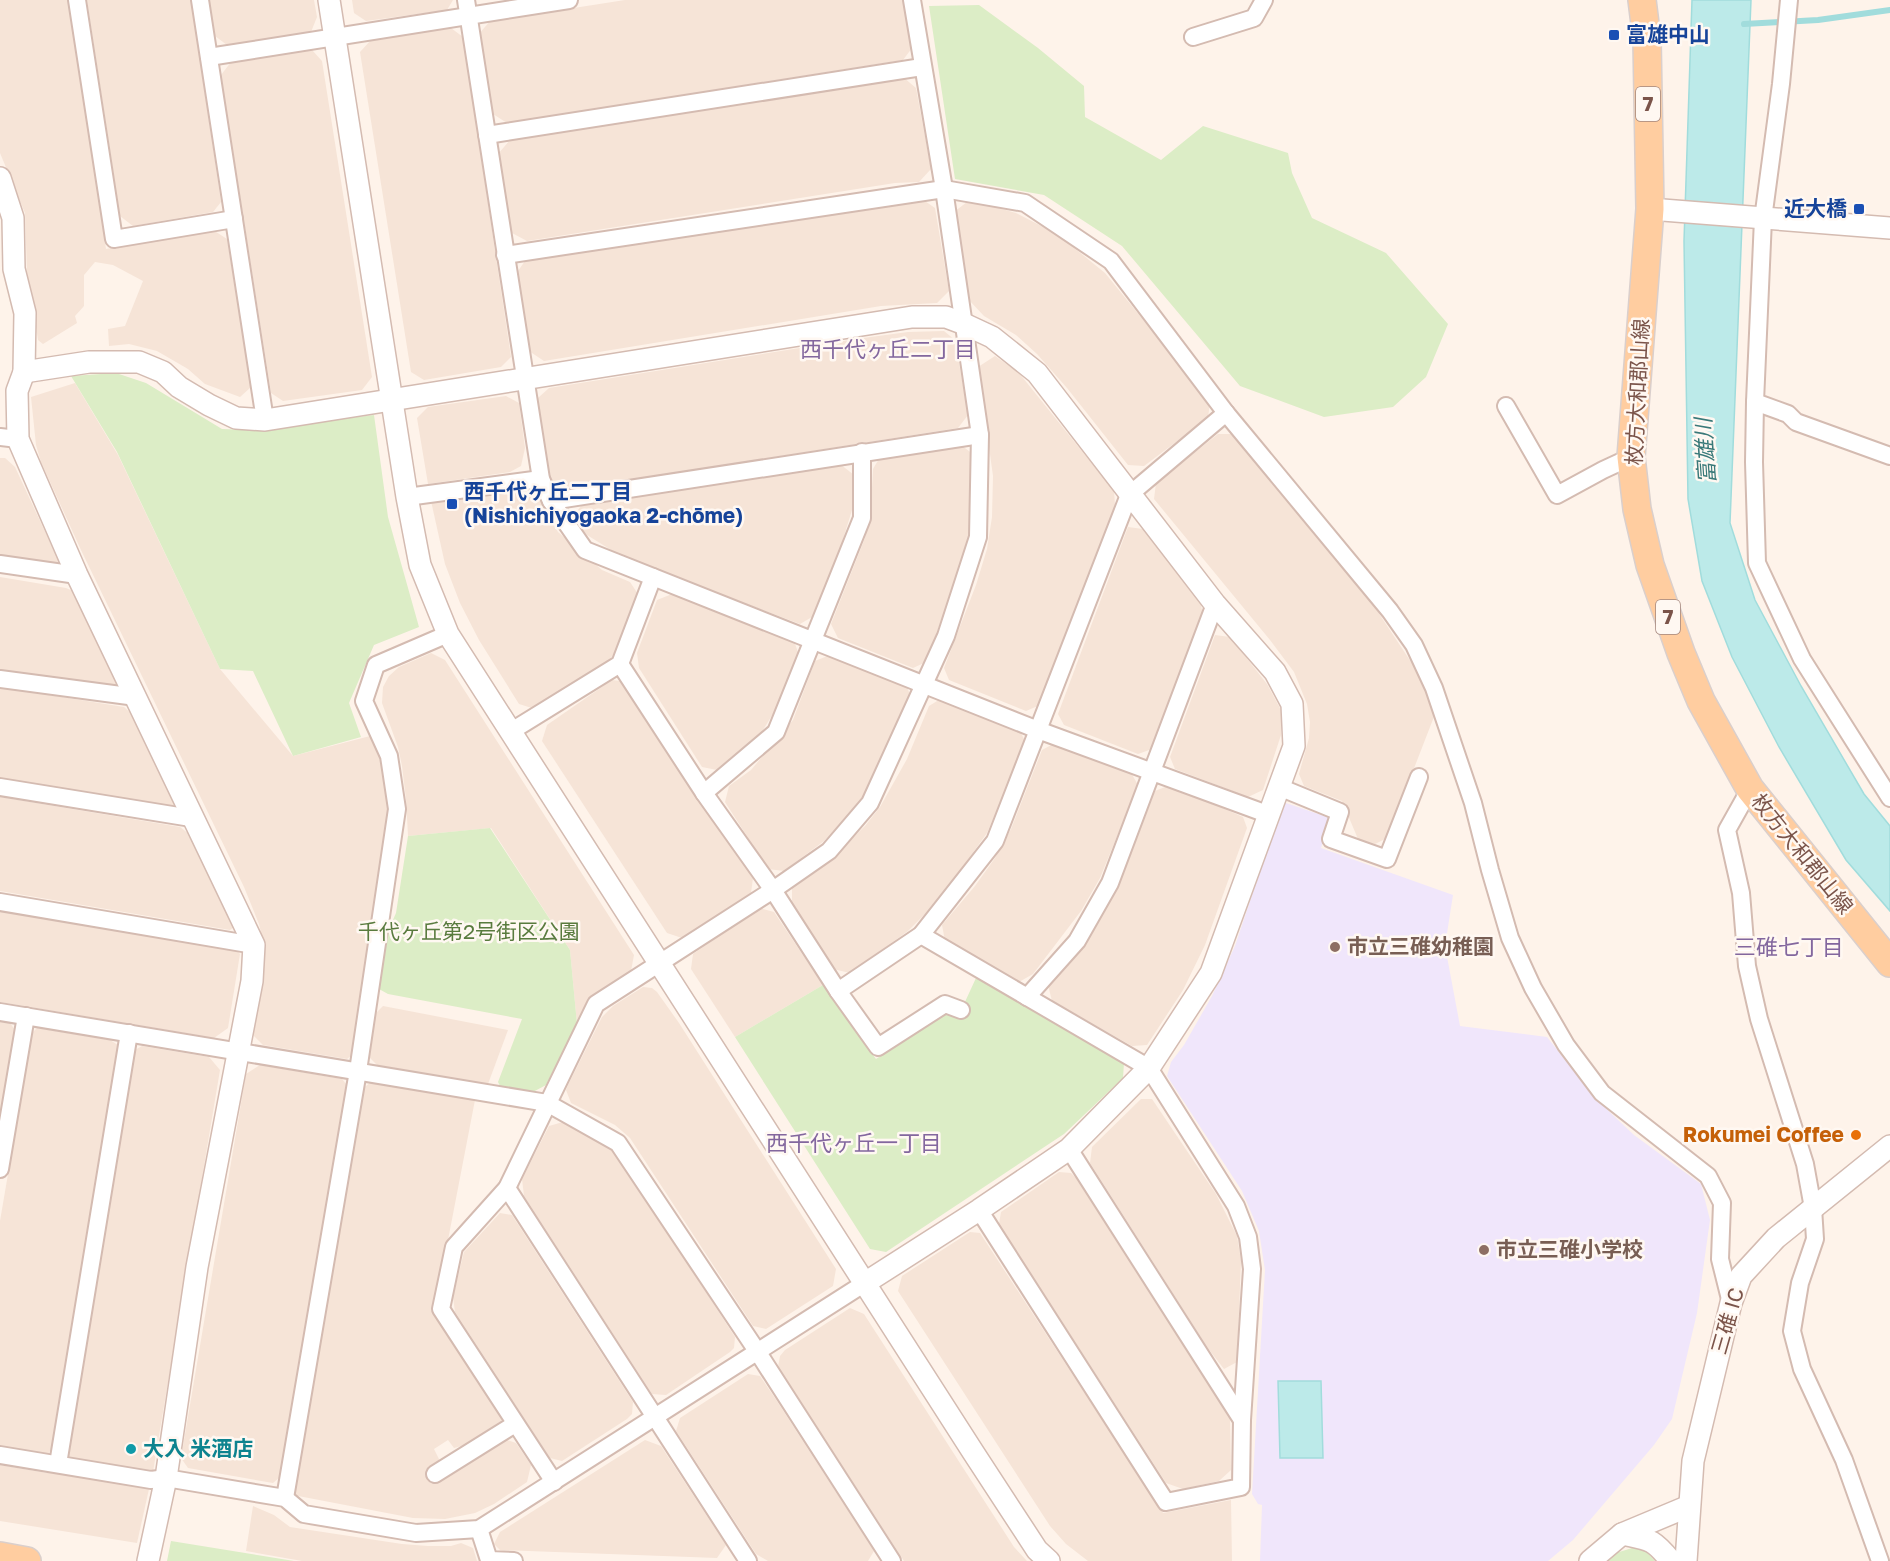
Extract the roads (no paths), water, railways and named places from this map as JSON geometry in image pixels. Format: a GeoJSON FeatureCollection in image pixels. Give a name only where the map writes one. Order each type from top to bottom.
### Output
{"type":"FeatureCollection","features":[{"type":"Feature","properties":{"kind":"main road","name":"枚方大和郡山線"},"geometry":{"type":"LineString","coordinates":[[1641,0],[1647,40],[1650,209],[1631,457],[1637,509],[1650,565],[1681,653],[1716,730],[1750,789],[1890,963]]}},
{"type":"Feature","properties":{"kind":"main road"},"geometry":{"type":"LineString","coordinates":[[0,1556],[27,1561]]}},
{"type":"Feature","properties":{"kind":"street"},"geometry":{"type":"LineString","coordinates":[[77,0],[114,239],[234,219]]}},
{"type":"Feature","properties":{"kind":"street"},"geometry":{"type":"LineString","coordinates":[[200,0],[265,420]]}},
{"type":"Feature","properties":{"kind":"street"},"geometry":{"type":"LineString","coordinates":[[330,0],[407,497],[420,565],[448,634],[1024,1530],[1037,1550],[1048,1561]]}},
{"type":"Feature","properties":{"kind":"street"},"geometry":{"type":"LineString","coordinates":[[209,57],[335,37],[467,8],[569,0]]}},
{"type":"Feature","properties":{"kind":"street"},"geometry":{"type":"LineString","coordinates":[[554,1482],[441,1309],[454,1247],[507,1188],[596,1004],[773,890],[829,851],[870,803],[946,636],[978,537],[980,435],[944,189],[912,0]]}},
{"type":"Feature","properties":{"kind":"street"},"geometry":{"type":"LineString","coordinates":[[1193,37],[1254,18],[1264,0]]}},
{"type":"Feature","properties":{"kind":"street"},"geometry":{"type":"LineString","coordinates":[[1789,0],[1781,84],[1753,218],[1754,462],[1757,563],[1802,659],[1890,798]]}},
{"type":"Feature","properties":{"kind":"street"},"geometry":{"type":"LineString","coordinates":[[467,8],[541,478],[551,501],[585,550],[1038,730],[1267,814]]}},
{"type":"Feature","properties":{"kind":"street"},"geometry":{"type":"LineString","coordinates":[[487,135],[922,67]]}},
{"type":"Feature","properties":{"kind":"street"},"geometry":{"type":"LineString","coordinates":[[1,182],[13,218],[14,269],[26,313],[24,372],[17,391],[9,438],[78,575],[191,818],[254,945],[252,981],[197,1267],[166,1478],[149,1554]]}},
{"type":"Feature","properties":{"kind":"street"},"geometry":{"type":"LineString","coordinates":[[505,255],[944,189],[1025,203],[1111,261],[1226,412],[1390,610],[1414,645],[1434,688],[1473,803],[1510,938],[1533,988],[1566,1046],[1602,1093],[1708,1176],[1722,1203],[1720,1259],[1731,1303]]}},
{"type":"Feature","properties":{"kind":"street"},"geometry":{"type":"LineString","coordinates":[[1650,209],[1890,228]]}},
{"type":"Feature","properties":{"kind":"street"},"geometry":{"type":"LineString","coordinates":[[0,1455],[151,1480],[166,1478],[285,1498],[304,1514],[416,1533],[479,1529],[979,1210],[1069,1149],[1149,1068],[1211,973],[1267,814],[1294,746],[1292,704],[1275,672],[1215,604],[1037,373],[992,337],[946,317],[912,317],[265,420],[236,418],[178,387],[163,372],[140,362],[89,362],[24,372]]}},
{"type":"Feature","properties":{"kind":"street"},"geometry":{"type":"LineString","coordinates":[[1755,402],[1788,414],[1796,422],[1890,456]]}},
{"type":"Feature","properties":{"kind":"street"},"geometry":{"type":"LineString","coordinates":[[1506,406],[1557,495],[1631,457]]}},
{"type":"Feature","properties":{"kind":"street"},"geometry":{"type":"LineString","coordinates":[[838,991],[921,934],[995,841],[1129,495],[1226,412]]}},
{"type":"Feature","properties":{"kind":"street"},"geometry":{"type":"LineString","coordinates":[[551,501],[980,435]]}},
{"type":"Feature","properties":{"kind":"street"},"geometry":{"type":"LineString","coordinates":[[704,793],[776,732],[862,518],[862,452]]}},
{"type":"Feature","properties":{"kind":"street"},"geometry":{"type":"LineString","coordinates":[[407,497],[541,478]]}},
{"type":"Feature","properties":{"kind":"street"},"geometry":{"type":"LineString","coordinates":[[0,564],[78,575]]}},
{"type":"Feature","properties":{"kind":"street"},"geometry":{"type":"LineString","coordinates":[[510,732],[620,664],[653,577]]}},
{"type":"Feature","properties":{"kind":"street"},"geometry":{"type":"LineString","coordinates":[[1027,997],[1077,941],[1110,883],[1215,604]]}},
{"type":"Feature","properties":{"kind":"street"},"geometry":{"type":"LineString","coordinates":[[285,1498],[358,1071],[397,809],[389,756],[364,701],[376,665],[448,634]]}},
{"type":"Feature","properties":{"kind":"street"},"geometry":{"type":"LineString","coordinates":[[620,664],[704,793],[773,890],[838,991],[878,1047],[945,1004],[961,1010]]}},
{"type":"Feature","properties":{"kind":"street"},"geometry":{"type":"LineString","coordinates":[[0,679],[136,697]]}},
{"type":"Feature","properties":{"kind":"street"},"geometry":{"type":"LineString","coordinates":[[1279,788],[1340,812],[1331,839],[1387,859],[1419,777]]}},
{"type":"Feature","properties":{"kind":"street"},"geometry":{"type":"LineString","coordinates":[[0,787],[191,818]]}},
{"type":"Feature","properties":{"kind":"street"},"geometry":{"type":"LineString","coordinates":[[1750,789],[1727,830],[1741,893],[1747,966],[1759,1019],[1805,1164],[1813,1208],[1815,1239],[1800,1283],[1792,1331],[1802,1369],[1844,1460],[1880,1561]]}},
{"type":"Feature","properties":{"kind":"street"},"geometry":{"type":"LineString","coordinates":[[0,902],[254,945]]}},
{"type":"Feature","properties":{"kind":"street"},"geometry":{"type":"LineString","coordinates":[[921,934],[1149,1068],[1236,1206],[1248,1238],[1252,1269],[1242,1420],[1241,1487],[1166,1502],[979,1210]]}},
{"type":"Feature","properties":{"kind":"street"},"geometry":{"type":"LineString","coordinates":[[0,1012],[548,1103],[618,1143],[757,1351],[892,1561]]}},
{"type":"Feature","properties":{"kind":"street"},"geometry":{"type":"LineString","coordinates":[[0,1169],[26,1016]]}},
{"type":"Feature","properties":{"kind":"street"},"geometry":{"type":"LineString","coordinates":[[58,1464],[129,1033]]}},
{"type":"Feature","properties":{"kind":"street","name":"三碓 IC"},"geometry":{"type":"LineString","coordinates":[[1686,1561],[1693,1461],[1731,1303],[1741,1276],[1776,1238],[1890,1146]]}},
{"type":"Feature","properties":{"kind":"street"},"geometry":{"type":"LineString","coordinates":[[1069,1149],[1242,1420]]}},
{"type":"Feature","properties":{"kind":"street"},"geometry":{"type":"LineString","coordinates":[[507,1188],[748,1561]]}},
{"type":"Feature","properties":{"kind":"street"},"geometry":{"type":"LineString","coordinates":[[435,1474],[515,1424]]}},
{"type":"Feature","properties":{"kind":"street"},"geometry":{"type":"LineString","coordinates":[[1590,1561],[1622,1534],[1689,1506]]}},
{"type":"Feature","properties":{"kind":"street"},"geometry":{"type":"LineString","coordinates":[[479,1529],[489,1560],[514,1561]]}},
{"type":"Feature","properties":{"kind":"street"},"geometry":{"type":"LineString","coordinates":[[1622,1534],[1649,1540],[1659,1545],[1671,1561]]}},
{"type":"Feature","properties":{"kind":"water","name":"富雄川"},"geometry":{"type":"Polygon","coordinates":[[[1692,0],[1751,0],[1730,523],[1755,600],[1801,686],[1864,794],[1890,826],[1890,911],[1846,860],[1779,747],[1732,657],[1702,581],[1688,499],[1684,241],[1692,0]]]}},
{"type":"Feature","properties":{"kind":"water"},"geometry":{"type":"Polygon","coordinates":[[[1278,1381],[1321,1381],[1323,1458],[1280,1458],[1278,1381]]]}},
{"type":"Feature","properties":{"kind":"waterway"},"geometry":{"type":"LineString","coordinates":[[1744,24],[1818,20],[1890,10]]}},
{"type":"Feature","properties":{"kind":"place","name":"富雄中山"},"geometry":{"type":"Point","coordinates":[1614,35]}},
{"type":"Feature","properties":{"kind":"place","name":"近大橋"},"geometry":{"type":"Point","coordinates":[1859,209]}},
{"type":"Feature","properties":{"kind":"place","name":"西千代ヶ丘二丁目 (Nishichiyogaoka 2-chōme)"},"geometry":{"type":"Point","coordinates":[452,504]}},
{"type":"Feature","properties":{"kind":"place","name":"市立三碓幼稚園"},"geometry":{"type":"Point","coordinates":[1335,947]}},
{"type":"Feature","properties":{"kind":"place","name":"Rokumei Coffee"},"geometry":{"type":"Point","coordinates":[1856,1135]}},
{"type":"Feature","properties":{"kind":"place","name":"市立三碓小学校"},"geometry":{"type":"Point","coordinates":[1484,1250]}},
{"type":"Feature","properties":{"kind":"place","name":"大入 米酒店"},"geometry":{"type":"Point","coordinates":[131,1449]}},
{"type":"Feature","properties":{"kind":"district","name":"西千代ヶ丘二丁目"},"geometry":{"type":"Point","coordinates":[888,349]}},
{"type":"Feature","properties":{"kind":"district","name":"三碓七丁目"},"geometry":{"type":"Point","coordinates":[1789,947]}},
{"type":"Feature","properties":{"kind":"district","name":"西千代ヶ丘一丁目"},"geometry":{"type":"Point","coordinates":[854,1143]}},
{"type":"Feature","properties":{"kind":"park label","name":"千代ヶ丘第2号街区公園"},"geometry":{"type":"Point","coordinates":[469,932]}}]}
